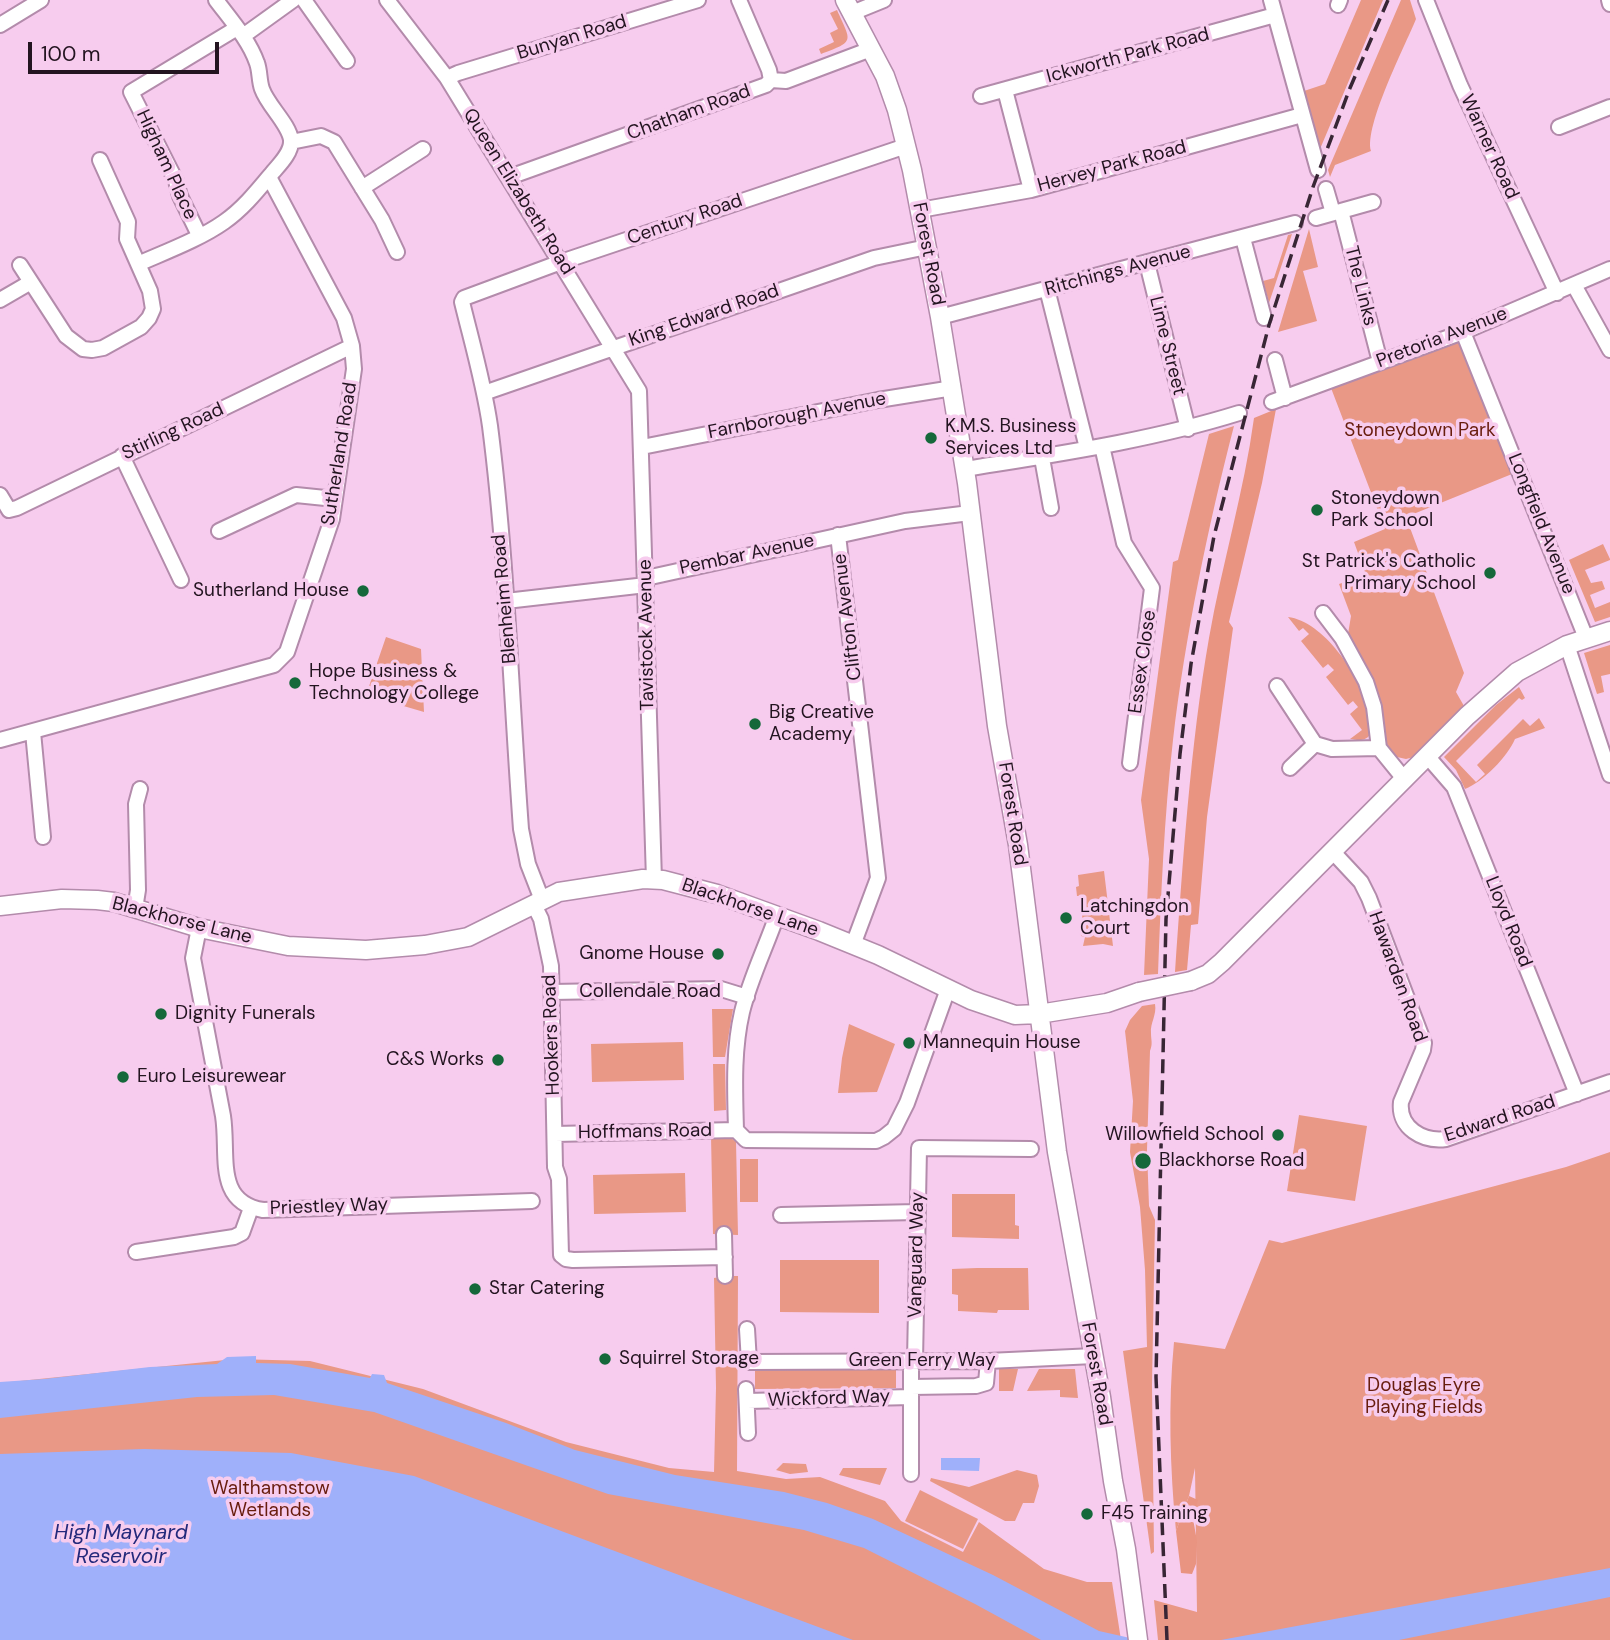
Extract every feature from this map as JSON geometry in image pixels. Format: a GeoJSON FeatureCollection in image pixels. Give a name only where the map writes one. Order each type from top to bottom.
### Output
{"type":"FeatureCollection","features":[{"type":"Feature","properties":{"kind":"main road","name":"Forest Road"},"geometry":{"type":"LineString","coordinates":[[848,7],[892,94],[920,211],[953,388],[998,726],[1018,845],[1057,1152],[1126,1549],[1136,1631]]}},
{"type":"Feature","properties":{"kind":"main road"},"geometry":{"type":"LineString","coordinates":[[1039,1014],[1107,1003],[1208,974],[1467,716],[1517,672],[1567,645],[1610,631]]}},
{"type":"Feature","properties":{"kind":"main road","name":"Blackhorse Lane"},"geometry":{"type":"LineString","coordinates":[[0,906],[82,900],[114,902],[199,928],[288,946],[366,950],[425,945],[468,937],[559,892],[594,885],[654,880],[717,894],[777,915],[878,955],[971,1000],[1011,1013],[1039,1014]]}},
{"type":"Feature","properties":{"kind":"street"},"geometry":{"type":"LineString","coordinates":[[0,25],[41,0]]}},
{"type":"Feature","properties":{"kind":"street"},"geometry":{"type":"LineString","coordinates":[[138,264],[223,223],[270,177],[283,161],[291,142],[288,131],[261,88],[257,64],[240,32],[216,0]]}},
{"type":"Feature","properties":{"kind":"street"},"geometry":{"type":"LineString","coordinates":[[240,32],[293,0]]}},
{"type":"Feature","properties":{"kind":"street"},"geometry":{"type":"LineString","coordinates":[[304,0],[348,61]]}},
{"type":"Feature","properties":{"kind":"street","name":"Queen Elizabeth Road"},"geometry":{"type":"LineString","coordinates":[[387,0],[447,78],[639,391]]}},
{"type":"Feature","properties":{"kind":"street","name":"Bunyan Road"},"geometry":{"type":"LineString","coordinates":[[447,78],[458,72],[698,0]]}},
{"type":"Feature","properties":{"kind":"street"},"geometry":{"type":"LineString","coordinates":[[739,0],[771,80]]}},
{"type":"Feature","properties":{"kind":"street"},"geometry":{"type":"LineString","coordinates":[[848,7],[884,0]]}},
{"type":"Feature","properties":{"kind":"street"},"geometry":{"type":"LineString","coordinates":[[1271,0],[1318,170]]}},
{"type":"Feature","properties":{"kind":"street","name":"Warner Road"},"geometry":{"type":"LineString","coordinates":[[1426,0],[1460,85],[1556,293]]}},
{"type":"Feature","properties":{"kind":"street","name":"Ickworth Park Road"},"geometry":{"type":"LineString","coordinates":[[981,96],[1275,15]]}},
{"type":"Feature","properties":{"kind":"street","name":"Higham Place"},"geometry":{"type":"LineString","coordinates":[[199,235],[180,196],[176,181],[131,92],[240,32]]}},
{"type":"Feature","properties":{"kind":"street","name":"Chatham Road"},"geometry":{"type":"LineString","coordinates":[[506,174],[515,175],[766,85],[771,80],[786,81],[871,49]]}},
{"type":"Feature","properties":{"kind":"street"},"geometry":{"type":"LineString","coordinates":[[1004,90],[1031,190]]}},
{"type":"Feature","properties":{"kind":"street"},"geometry":{"type":"LineString","coordinates":[[1559,127],[1610,107]]}},
{"type":"Feature","properties":{"kind":"street","name":"Hervey Park Road"},"geometry":{"type":"LineString","coordinates":[[920,211],[1031,190],[1302,116]]}},
{"type":"Feature","properties":{"kind":"street"},"geometry":{"type":"LineString","coordinates":[[291,142],[321,136],[334,142],[382,220],[397,252]]}},
{"type":"Feature","properties":{"kind":"street","name":"Century Road"},"geometry":{"type":"LineString","coordinates":[[464,298],[561,262],[906,146]]}},
{"type":"Feature","properties":{"kind":"street"},"geometry":{"type":"LineString","coordinates":[[362,188],[423,149]]}},
{"type":"Feature","properties":{"kind":"street"},"geometry":{"type":"LineString","coordinates":[[20,265],[74,344],[92,350],[103,348],[141,327],[149,318],[153,309],[152,300],[127,239],[128,222],[100,160]]}},
{"type":"Feature","properties":{"kind":"street","name":"Sutherland Road"},"geometry":{"type":"LineString","coordinates":[[0,740],[274,665],[287,652],[332,519],[354,369],[352,346],[344,317],[270,177]]}},
{"type":"Feature","properties":{"kind":"street","name":"The Links"},"geometry":{"type":"LineString","coordinates":[[1326,190],[1337,212],[1380,362]]}},
{"type":"Feature","properties":{"kind":"street"},"geometry":{"type":"LineString","coordinates":[[1316,218],[1373,202]]}},
{"type":"Feature","properties":{"kind":"street","name":"Ritchings Avenue"},"geometry":{"type":"LineString","coordinates":[[940,317],[1294,223]]}},
{"type":"Feature","properties":{"kind":"street"},"geometry":{"type":"LineString","coordinates":[[1243,238],[1264,318]]}},
{"type":"Feature","properties":{"kind":"street","name":"King Edward Road"},"geometry":{"type":"LineString","coordinates":[[484,393],[874,258],[927,247]]}},
{"type":"Feature","properties":{"kind":"street","name":"Lime Street"},"geometry":{"type":"LineString","coordinates":[[1147,263],[1188,429]]}},
{"type":"Feature","properties":{"kind":"street","name":"Pretoria Avenue"},"geometry":{"type":"LineString","coordinates":[[1275,360],[1279,400],[1463,332],[1610,269]]}},
{"type":"Feature","properties":{"kind":"street"},"geometry":{"type":"LineString","coordinates":[[0,300],[30,282]]}},
{"type":"Feature","properties":{"kind":"street"},"geometry":{"type":"LineString","coordinates":[[1574,285],[1610,350]]}},
{"type":"Feature","properties":{"kind":"street","name":"Essex Close"},"geometry":{"type":"LineString","coordinates":[[1047,289],[1124,543],[1152,588],[1130,763]]}},
{"type":"Feature","properties":{"kind":"street","name":"Blenheim Road"},"geometry":{"type":"LineString","coordinates":[[464,298],[462,302],[490,427],[506,601],[522,829],[538,902]]}},
{"type":"Feature","properties":{"kind":"street","name":"Longfield Avenue"},"geometry":{"type":"LineString","coordinates":[[1463,332],[1587,638]]}},
{"type":"Feature","properties":{"kind":"street","name":"Stirling Road"},"geometry":{"type":"LineString","coordinates":[[0,495],[5,511],[17,508],[352,346]]}},
{"type":"Feature","properties":{"kind":"street","name":"Farnborough Avenue"},"geometry":{"type":"LineString","coordinates":[[642,447],[878,400],[953,388]]}},
{"type":"Feature","properties":{"kind":"street","name":"Tavistock Avenue"},"geometry":{"type":"LineString","coordinates":[[639,391],[654,880]]}},
{"type":"Feature","properties":{"kind":"street"},"geometry":{"type":"LineString","coordinates":[[965,470],[1042,458],[1188,429],[1239,414]]}},
{"type":"Feature","properties":{"kind":"street"},"geometry":{"type":"LineString","coordinates":[[122,456],[181,580]]}},
{"type":"Feature","properties":{"kind":"street"},"geometry":{"type":"LineString","coordinates":[[1042,458],[1051,508]]}},
{"type":"Feature","properties":{"kind":"street"},"geometry":{"type":"LineString","coordinates":[[219,531],[296,495],[335,499]]}},
{"type":"Feature","properties":{"kind":"street","name":"Pembar Avenue"},"geometry":{"type":"LineString","coordinates":[[506,601],[646,581],[838,535],[848,535],[850,532],[905,521],[970,513]]}},
{"type":"Feature","properties":{"kind":"street","name":"Clifton Avenue"},"geometry":{"type":"LineString","coordinates":[[838,535],[877,878],[853,945]]}},
{"type":"Feature","properties":{"kind":"street"},"geometry":{"type":"LineString","coordinates":[[1323,613],[1342,638],[1366,682],[1374,707],[1379,748],[1405,780]]}},
{"type":"Feature","properties":{"kind":"street"},"geometry":{"type":"LineString","coordinates":[[1567,645],[1610,775]]}},
{"type":"Feature","properties":{"kind":"street"},"geometry":{"type":"LineString","coordinates":[[1276,686],[1315,744],[1332,749],[1379,748]]}},
{"type":"Feature","properties":{"kind":"street"},"geometry":{"type":"LineString","coordinates":[[33,732],[43,837]]}},
{"type":"Feature","properties":{"kind":"street"},"geometry":{"type":"LineString","coordinates":[[1290,768],[1315,744]]}},
{"type":"Feature","properties":{"kind":"street","name":"Lloyd Road"},"geometry":{"type":"LineString","coordinates":[[1428,757],[1454,787],[1577,1094]]}},
{"type":"Feature","properties":{"kind":"street"},"geometry":{"type":"LineString","coordinates":[[135,909],[138,890],[136,804],[140,789]]}},
{"type":"Feature","properties":{"kind":"street","name":"Hawarden Road"},"geometry":{"type":"LineString","coordinates":[[1333,852],[1361,881],[1424,1043],[1400,1111]]}},
{"type":"Feature","properties":{"kind":"street","name":"Hookers Road"},"geometry":{"type":"LineString","coordinates":[[538,902],[552,992],[555,1167],[559,1179],[561,1255],[566,1259],[725,1257]]}},
{"type":"Feature","properties":{"kind":"street"},"geometry":{"type":"LineString","coordinates":[[777,915],[743,1010],[735,1060],[736,1130],[742,1138],[755,1142],[876,1141],[884,1137],[894,1129],[907,1103],[948,989]]}},
{"type":"Feature","properties":{"kind":"street","name":"Priestley Way"},"geometry":{"type":"LineString","coordinates":[[199,928],[193,958],[223,1116],[227,1177],[229,1188],[236,1197],[251,1208],[263,1210],[532,1201]]}},
{"type":"Feature","properties":{"kind":"street","name":"Collendale Road"},"geometry":{"type":"LineString","coordinates":[[552,992],[721,989],[747,997]]}},
{"type":"Feature","properties":{"kind":"street","name":"Edward Road"},"geometry":{"type":"LineString","coordinates":[[1400,1111],[1405,1124],[1411,1129],[1429,1139],[1439,1140],[1610,1082]]}},
{"type":"Feature","properties":{"kind":"street","name":"Hoffmans Road"},"geometry":{"type":"LineString","coordinates":[[555,1134],[736,1130]]}},
{"type":"Feature","properties":{"kind":"street","name":"Vanguard Way"},"geometry":{"type":"LineString","coordinates":[[911,1474],[919,1148],[1031,1149]]}},
{"type":"Feature","properties":{"kind":"street"},"geometry":{"type":"LineString","coordinates":[[136,1252],[234,1237],[242,1233],[251,1208]]}},
{"type":"Feature","properties":{"kind":"street"},"geometry":{"type":"LineString","coordinates":[[781,1215],[917,1212]]}},
{"type":"Feature","properties":{"kind":"street"},"geometry":{"type":"LineString","coordinates":[[724,1234],[725,1276]]}},
{"type":"Feature","properties":{"kind":"street","name":"Green Ferry Way"},"geometry":{"type":"LineString","coordinates":[[747,1329],[749,1362],[913,1366],[1094,1356]]}},
{"type":"Feature","properties":{"kind":"street","name":"Wickford Way"},"geometry":{"type":"LineString","coordinates":[[748,1433],[746,1395],[911,1392],[976,1386],[986,1383],[988,1361]]}},
{"type":"Feature","properties":{"kind":"green space"},"geometry":{"type":"Polygon","coordinates":[[[1361,0],[1383,0],[1320,149],[1304,91],[1325,84],[1361,0]]]}},
{"type":"Feature","properties":{"kind":"green space"},"geometry":{"type":"Polygon","coordinates":[[[1401,0],[1410,0],[1416,19],[1379,105],[1370,139],[1371,151],[1335,165],[1330,177],[1328,170],[1401,0]]]}},
{"type":"Feature","properties":{"kind":"green space"},"geometry":{"type":"Polygon","coordinates":[[[837,10],[847,39],[840,46],[821,54],[819,49],[834,42],[830,33],[838,29],[830,13],[837,10]]]}},
{"type":"Feature","properties":{"kind":"green space"},"geometry":{"type":"Polygon","coordinates":[[[1309,229],[1318,267],[1303,271],[1317,321],[1278,332],[1309,229]]]}},
{"type":"Feature","properties":{"kind":"green space"},"geometry":{"type":"Polygon","coordinates":[[[1292,234],[1269,303],[1263,281],[1274,278],[1288,235],[1292,234]]]}},
{"type":"Feature","properties":{"kind":"green space","name":"Stoneydown Park"},"geometry":{"type":"Polygon","coordinates":[[[1458,342],[1512,474],[1406,517],[1464,673],[1456,692],[1464,706],[1414,757],[1406,759],[1397,757],[1386,743],[1379,695],[1348,634],[1351,616],[1339,584],[1366,575],[1354,542],[1385,529],[1331,388],[1458,342]]]}},
{"type":"Feature","properties":{"kind":"green space"},"geometry":{"type":"Polygon","coordinates":[[[1234,426],[1198,582],[1178,701],[1165,828],[1158,974],[1144,975],[1149,859],[1141,800],[1173,562],[1178,560],[1209,434],[1234,426]]]}},
{"type":"Feature","properties":{"kind":"green space"},"geometry":{"type":"Polygon","coordinates":[[[1603,544],[1610,560],[1585,570],[1591,583],[1602,581],[1605,589],[1590,595],[1595,608],[1610,602],[1610,617],[1595,622],[1569,560],[1603,544]]]}},
{"type":"Feature","properties":{"kind":"green space"},"geometry":{"type":"Polygon","coordinates":[[[1288,617],[1314,628],[1327,639],[1357,680],[1367,708],[1370,735],[1365,739],[1350,739],[1362,730],[1350,714],[1358,707],[1353,701],[1348,705],[1326,677],[1334,670],[1328,664],[1323,668],[1301,641],[1309,634],[1303,628],[1299,631],[1288,617]]]}},
{"type":"Feature","properties":{"kind":"green space"},"geometry":{"type":"Polygon","coordinates":[[[386,637],[421,649],[424,712],[366,695],[386,637]]]}},
{"type":"Feature","properties":{"kind":"green space"},"geometry":{"type":"Polygon","coordinates":[[[1610,645],[1610,674],[1601,676],[1604,692],[1597,694],[1584,653],[1610,645]]]}},
{"type":"Feature","properties":{"kind":"green space"},"geometry":{"type":"Polygon","coordinates":[[[1519,687],[1525,698],[1519,698],[1456,761],[1476,782],[1485,774],[1477,765],[1523,719],[1530,726],[1539,718],[1545,728],[1515,739],[1494,768],[1479,781],[1465,789],[1456,770],[1444,757],[1496,705],[1519,687]]]}},
{"type":"Feature","properties":{"kind":"green space"},"geometry":{"type":"Polygon","coordinates":[[[1104,871],[1113,946],[1083,946],[1085,937],[1081,936],[1080,925],[1083,924],[1080,896],[1077,896],[1076,887],[1079,886],[1078,875],[1104,871]]]}},
{"type":"Feature","properties":{"kind":"green space"},"geometry":{"type":"Polygon","coordinates":[[[1155,1004],[1151,1029],[1147,1150],[1149,1206],[1155,1220],[1152,1385],[1154,1552],[1151,1554],[1123,1351],[1147,1347],[1140,1207],[1130,1152],[1133,1101],[1125,1031],[1142,1006],[1155,1004]]]}},
{"type":"Feature","properties":{"kind":"green space"},"geometry":{"type":"Polygon","coordinates":[[[712,1009],[733,1009],[725,1057],[713,1057],[712,1009]]]}},
{"type":"Feature","properties":{"kind":"green space"},"geometry":{"type":"Polygon","coordinates":[[[849,1024],[895,1044],[877,1092],[838,1093],[849,1024]]]}},
{"type":"Feature","properties":{"kind":"green space"},"geometry":{"type":"Polygon","coordinates":[[[683,1042],[684,1080],[592,1082],[591,1044],[683,1042]]]}},
{"type":"Feature","properties":{"kind":"green space"},"geometry":{"type":"Polygon","coordinates":[[[713,1064],[725,1064],[726,1110],[714,1111],[713,1064]]]}},
{"type":"Feature","properties":{"kind":"green space"},"geometry":{"type":"Polygon","coordinates":[[[1299,1115],[1367,1126],[1355,1201],[1287,1191],[1299,1115]]]}},
{"type":"Feature","properties":{"kind":"green space"},"geometry":{"type":"Polygon","coordinates":[[[711,1136],[730,1137],[736,1142],[738,1235],[713,1234],[711,1136]]]}},
{"type":"Feature","properties":{"kind":"green space","name":"Douglas Eyre Playing Fields"},"geometry":{"type":"Polygon","coordinates":[[[1610,1152],[1610,1640],[1158,1640],[1154,1600],[1197,1612],[1195,1468],[1189,1496],[1176,1531],[1170,1412],[1174,1342],[1225,1349],[1269,1240],[1282,1243],[1566,1167],[1610,1152]]]}},
{"type":"Feature","properties":{"kind":"green space"},"geometry":{"type":"Polygon","coordinates":[[[740,1159],[758,1159],[758,1202],[740,1202],[740,1159]]]}},
{"type":"Feature","properties":{"kind":"green space"},"geometry":{"type":"Polygon","coordinates":[[[685,1173],[686,1212],[594,1214],[593,1175],[685,1173]]]}},
{"type":"Feature","properties":{"kind":"green space"},"geometry":{"type":"Polygon","coordinates":[[[952,1194],[1015,1194],[1015,1225],[1019,1226],[1019,1239],[952,1237],[952,1194]]]}},
{"type":"Feature","properties":{"kind":"green space"},"geometry":{"type":"Polygon","coordinates":[[[780,1260],[879,1260],[879,1313],[780,1312],[780,1260]]]}},
{"type":"Feature","properties":{"kind":"green space"},"geometry":{"type":"Polygon","coordinates":[[[1028,1268],[1029,1310],[998,1310],[997,1313],[958,1311],[958,1295],[952,1294],[952,1269],[1028,1268]]]}},
{"type":"Feature","properties":{"kind":"green space","name":"Walthamstow Wetlands"},"geometry":{"type":"Polygon","coordinates":[[[738,1276],[737,1471],[786,1479],[820,1477],[885,1501],[901,1521],[963,1552],[979,1522],[1044,1569],[1087,1582],[1112,1582],[1121,1640],[0,1640],[0,1383],[235,1359],[310,1361],[423,1389],[566,1442],[669,1468],[714,1472],[714,1278],[738,1276]]]}},
{"type":"Feature","properties":{"kind":"green space"},"geometry":{"type":"Polygon","coordinates":[[[755,1369],[896,1369],[896,1388],[755,1389],[755,1369]]]}},
{"type":"Feature","properties":{"kind":"green space"},"geometry":{"type":"Polygon","coordinates":[[[999,1369],[1018,1369],[1013,1391],[999,1391],[999,1369]]]}},
{"type":"Feature","properties":{"kind":"green space"},"geometry":{"type":"Polygon","coordinates":[[[1039,1369],[1075,1369],[1078,1398],[1060,1397],[1060,1390],[1027,1391],[1039,1369]]]}},
{"type":"Feature","properties":{"kind":"green space"},"geometry":{"type":"Polygon","coordinates":[[[783,1463],[806,1464],[808,1472],[790,1474],[776,1470],[783,1463]]]}},
{"type":"Feature","properties":{"kind":"green space"},"geometry":{"type":"Polygon","coordinates":[[[843,1468],[887,1468],[880,1485],[839,1475],[843,1468]]]}},
{"type":"Feature","properties":{"kind":"green space"},"geometry":{"type":"Polygon","coordinates":[[[1017,1470],[1037,1475],[1039,1486],[1034,1503],[1023,1503],[1015,1521],[1005,1521],[930,1481],[931,1478],[969,1487],[1017,1470]]]}},
{"type":"Feature","properties":{"kind":"green space"},"geometry":{"type":"Polygon","coordinates":[[[920,1490],[978,1519],[963,1549],[905,1521],[920,1490]]]}},
{"type":"Feature","properties":{"kind":"shaded area"},"geometry":{"type":"Polygon","coordinates":[[[1276,409],[1262,483],[1229,622],[1233,628],[1207,817],[1198,924],[1191,925],[1187,970],[1175,972],[1192,762],[1209,638],[1245,473],[1254,418],[1276,409]]]}},
{"type":"Feature","properties":{"kind":"shaded area"},"geometry":{"type":"Polygon","coordinates":[[[1189,1496],[1198,1500],[1193,1519],[1197,1541],[1196,1564],[1192,1574],[1181,1573],[1176,1531],[1189,1496]]]}},
{"type":"Feature","properties":{"kind":"water"},"geometry":{"type":"Polygon","coordinates":[[[256,1356],[256,1363],[290,1364],[370,1378],[372,1374],[384,1375],[387,1383],[506,1423],[575,1450],[675,1475],[784,1492],[827,1503],[873,1519],[993,1575],[1099,1631],[1139,1640],[1041,1640],[864,1548],[804,1530],[608,1494],[374,1412],[274,1395],[197,1397],[0,1418],[0,1382],[150,1367],[217,1364],[227,1357],[256,1356]]]}},
{"type":"Feature","properties":{"kind":"water","name":"High Maynard Reservoir"},"geometry":{"type":"Polygon","coordinates":[[[144,1449],[291,1453],[414,1476],[853,1640],[0,1640],[0,1454],[144,1449]]]}},
{"type":"Feature","properties":{"kind":"water"},"geometry":{"type":"Polygon","coordinates":[[[941,1458],[980,1458],[979,1471],[941,1470],[941,1458]]]}},
{"type":"Feature","properties":{"kind":"water"},"geometry":{"type":"Polygon","coordinates":[[[1610,1568],[1610,1597],[1399,1640],[1221,1640],[1610,1568]]]}},
{"type":"Feature","properties":{"kind":"railway"},"geometry":{"type":"LineString","coordinates":[[1167,1640],[1156,1377],[1166,919],[1180,754],[1191,664],[1214,536],[1269,325],[1313,187],[1350,88],[1388,0]]}},
{"type":"Feature","properties":{"kind":"place","name":"K.M.S. Business Services Ltd"},"geometry":{"type":"Point","coordinates":[931,438]}},
{"type":"Feature","properties":{"kind":"place","name":"Stoneydown Park School"},"geometry":{"type":"Point","coordinates":[1317,510]}},
{"type":"Feature","properties":{"kind":"place","name":"St Patrick's Catholic Primary School"},"geometry":{"type":"Point","coordinates":[1490,573]}},
{"type":"Feature","properties":{"kind":"place","name":"Sutherland House"},"geometry":{"type":"Point","coordinates":[363,591]}},
{"type":"Feature","properties":{"kind":"place","name":"Hope Business & Technology College"},"geometry":{"type":"Point","coordinates":[295,683]}},
{"type":"Feature","properties":{"kind":"place","name":"Big Creative Academy"},"geometry":{"type":"Point","coordinates":[755,724]}},
{"type":"Feature","properties":{"kind":"place","name":"Latchingdon Court"},"geometry":{"type":"Point","coordinates":[1066,918]}},
{"type":"Feature","properties":{"kind":"place","name":"Gnome House"},"geometry":{"type":"Point","coordinates":[718,954]}},
{"type":"Feature","properties":{"kind":"place","name":"Dignity Funerals"},"geometry":{"type":"Point","coordinates":[161,1014]}},
{"type":"Feature","properties":{"kind":"place","name":"Mannequin House"},"geometry":{"type":"Point","coordinates":[909,1043]}},
{"type":"Feature","properties":{"kind":"place","name":"C&S Works"},"geometry":{"type":"Point","coordinates":[498,1060]}},
{"type":"Feature","properties":{"kind":"place","name":"Euro Leisurewear"},"geometry":{"type":"Point","coordinates":[123,1077]}},
{"type":"Feature","properties":{"kind":"place","name":"Willowfield School"},"geometry":{"type":"Point","coordinates":[1278,1135]}},
{"type":"Feature","properties":{"kind":"place","name":"Blackhorse Road"},"geometry":{"type":"Point","coordinates":[1143,1161]}},
{"type":"Feature","properties":{"kind":"place","name":"Star Catering"},"geometry":{"type":"Point","coordinates":[475,1289]}},
{"type":"Feature","properties":{"kind":"place","name":"Squirrel Storage"},"geometry":{"type":"Point","coordinates":[605,1359]}},
{"type":"Feature","properties":{"kind":"place","name":"F45 Training"},"geometry":{"type":"Point","coordinates":[1087,1514]}}]}
